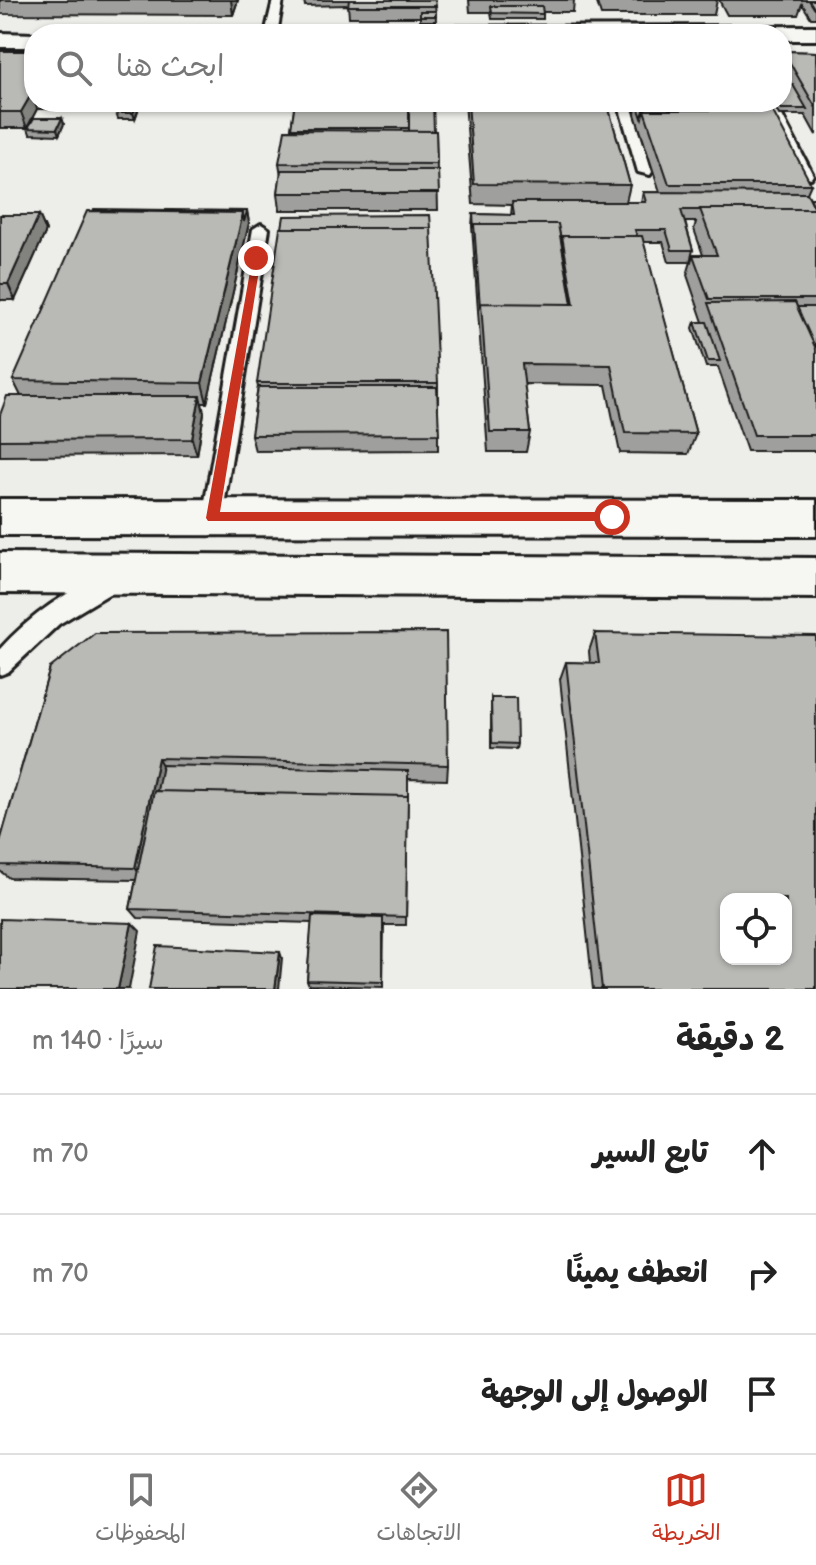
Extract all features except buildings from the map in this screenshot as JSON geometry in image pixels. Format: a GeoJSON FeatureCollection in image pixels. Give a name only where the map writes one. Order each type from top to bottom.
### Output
{"type":"FeatureCollection","features":[{"type":"Feature","properties":{"kind":"main road"},"geometry":{"type":"LineString","coordinates":[[0,517],[816,518]]}},
{"type":"Feature","properties":{"kind":"main road"},"geometry":{"type":"LineString","coordinates":[[0,573],[132,571],[816,578]]}},
{"type":"Feature","properties":{"kind":"street"},"geometry":{"type":"LineString","coordinates":[[792,33],[816,33]]}},
{"type":"Feature","properties":{"kind":"street"},"geometry":{"type":"LineString","coordinates":[[0,40],[24,40]]}},
{"type":"Feature","properties":{"kind":"street"},"geometry":{"type":"LineString","coordinates":[[792,50],[816,50]]}},
{"type":"Feature","properties":{"kind":"lane"},"geometry":{"type":"LineString","coordinates":[[273,24],[278,0]]}},
{"type":"Feature","properties":{"kind":"lane"},"geometry":{"type":"LineString","coordinates":[[627,112],[645,172]]}},
{"type":"Feature","properties":{"kind":"lane"},"geometry":{"type":"LineString","coordinates":[[774,112],[806,175]]}},
{"type":"Feature","properties":{"kind":"lane"},"geometry":{"type":"LineString","coordinates":[[212,518],[261,229]]}},
{"type":"Feature","properties":{"kind":"lane"},"geometry":{"type":"LineString","coordinates":[[0,665],[27,636],[55,613],[132,571]]}},
{"type":"Feature","properties":{"kind":"route"},"geometry":{"type":"LineString","coordinates":[[256,258],[212,518],[612,517]]}}]}
